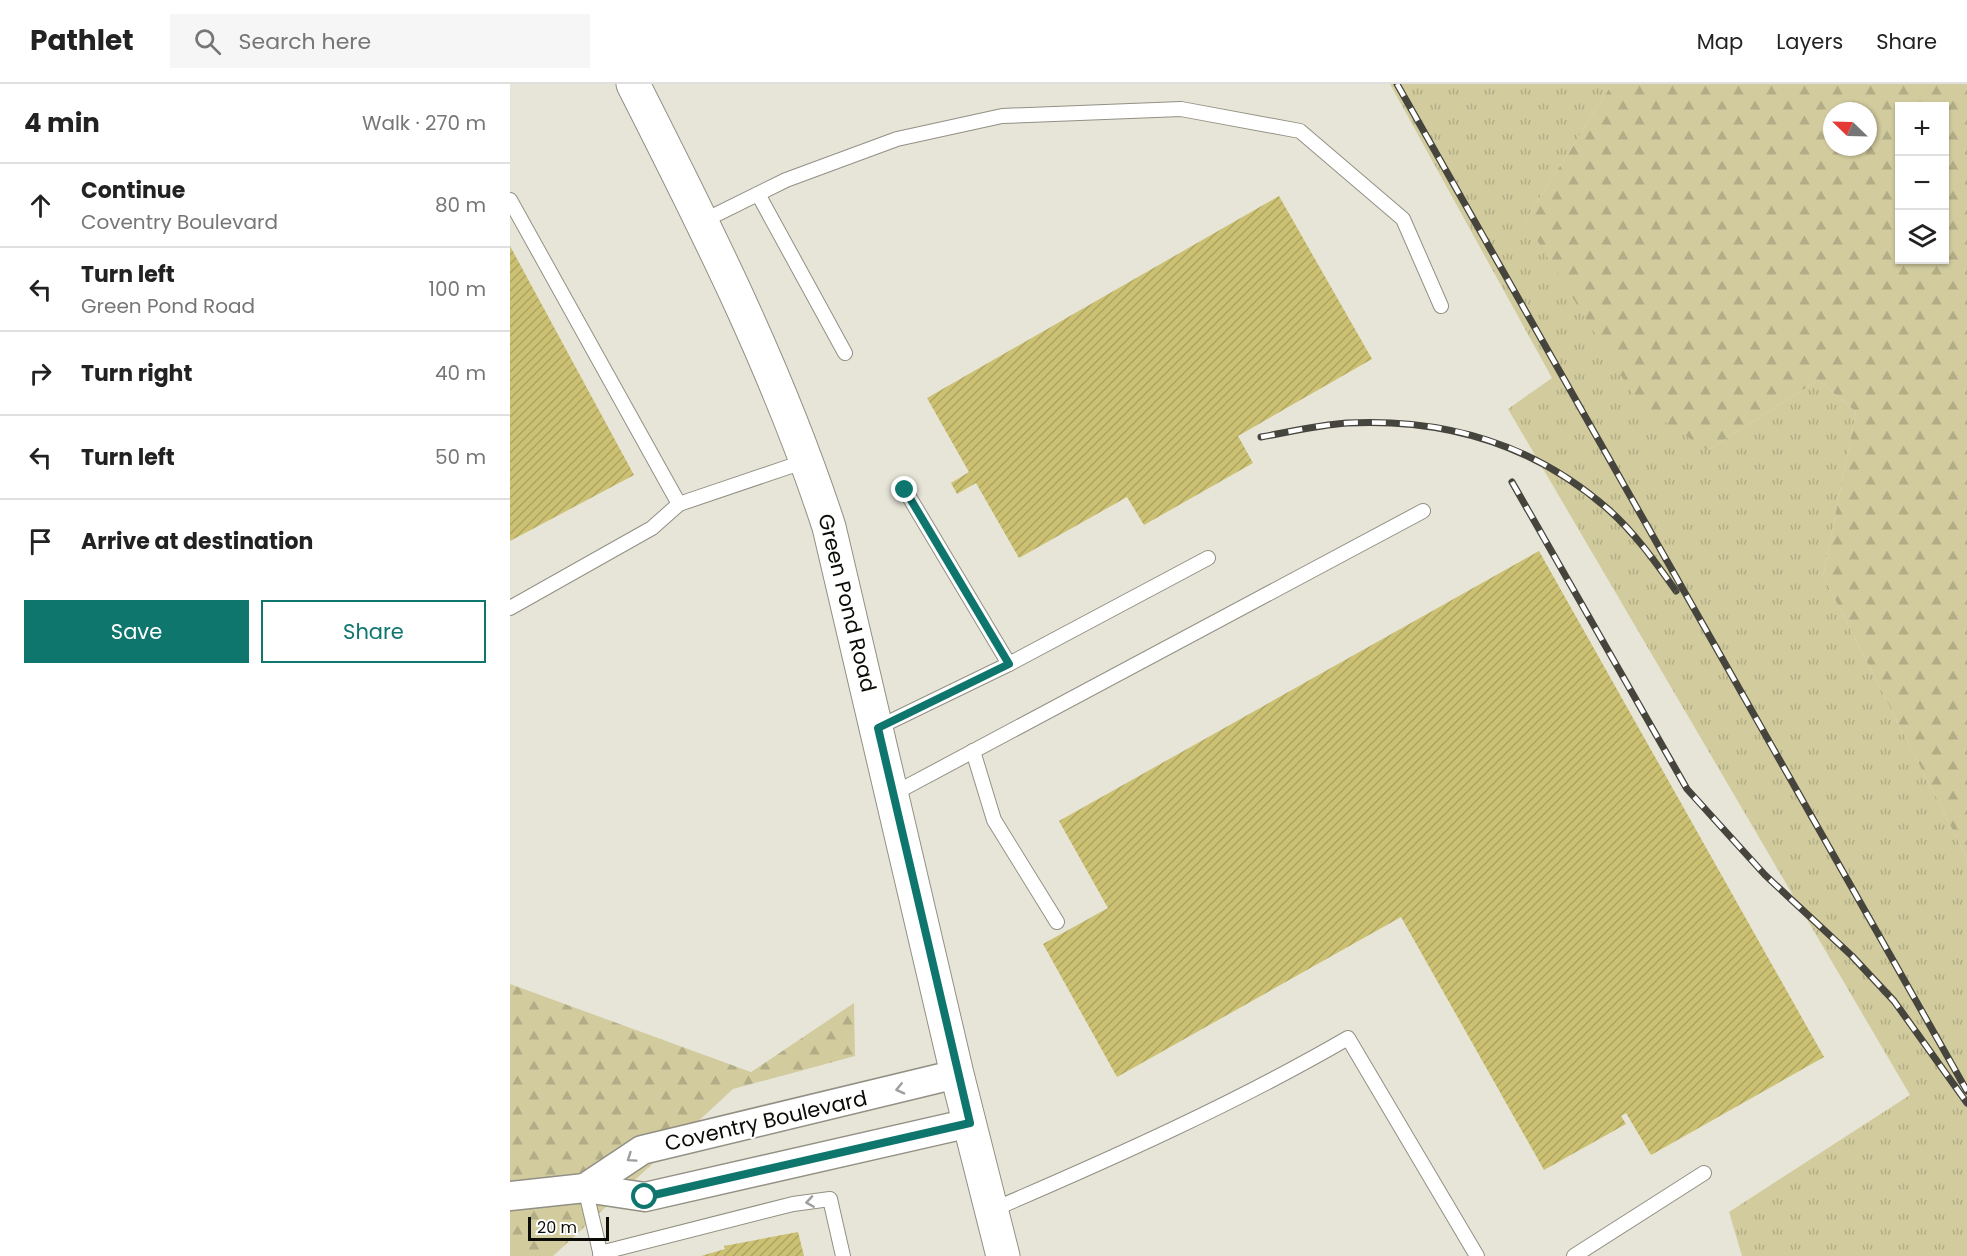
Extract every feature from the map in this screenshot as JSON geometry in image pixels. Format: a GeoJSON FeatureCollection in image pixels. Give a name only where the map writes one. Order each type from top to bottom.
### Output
{"type":"FeatureCollection","features":[{"type":"Feature","properties":{"kind":"main road","name":"Green Pond Road"},"geometry":{"type":"LineString","coordinates":[[633,84],[749,323],[806,461],[829,527],[1002,1256]]}},
{"type":"Feature","properties":{"kind":"street","name":"Coventry Boulevard"},"geometry":{"type":"LineString","coordinates":[[585,1188],[642,1150],[957,1074]]}},
{"type":"Feature","properties":{"kind":"street","name":"Coventry Boulevard"},"geometry":{"type":"LineString","coordinates":[[510,1196],[585,1188],[645,1197],[970,1123]]}},
{"type":"Feature","properties":{"kind":"lane"},"geometry":{"type":"LineString","coordinates":[[701,222],[786,180],[897,139],[1002,116],[1181,109],[1300,131],[1403,219],[1441,306]]}},
{"type":"Feature","properties":{"kind":"lane"},"geometry":{"type":"LineString","coordinates":[[758,194],[845,353]]}},
{"type":"Feature","properties":{"kind":"lane"},"geometry":{"type":"LineString","coordinates":[[510,200],[679,504]]}},
{"type":"Feature","properties":{"kind":"lane"},"geometry":{"type":"LineString","coordinates":[[510,608],[652,528],[679,504],[806,461]]}},
{"type":"Feature","properties":{"kind":"lane"},"geometry":{"type":"LineString","coordinates":[[905,490],[1009,664]]}},
{"type":"Feature","properties":{"kind":"lane"},"geometry":{"type":"LineString","coordinates":[[893,794],[1422,511]]}},
{"type":"Feature","properties":{"kind":"lane"},"geometry":{"type":"LineString","coordinates":[[878,728],[1009,664],[1208,558]]}},
{"type":"Feature","properties":{"kind":"lane"},"geometry":{"type":"LineString","coordinates":[[973,751],[994,820],[1057,922]]}},
{"type":"Feature","properties":{"kind":"lane"},"geometry":{"type":"LineString","coordinates":[[992,1210],[1103,1162],[1308,1062],[1348,1038],[1477,1256]]}},
{"type":"Feature","properties":{"kind":"lane"},"geometry":{"type":"LineString","coordinates":[[1574,1256],[1704,1173]]}},
{"type":"Feature","properties":{"kind":"lane"},"geometry":{"type":"LineString","coordinates":[[585,1188],[600,1254],[793,1204],[830,1199],[843,1256]]}},
{"type":"Feature","properties":{"kind":"green space"},"geometry":{"type":"Polygon","coordinates":[[[1390,84],[1612,84],[1525,221],[1708,450],[1818,380],[1856,412],[1823,576],[1967,858],[1967,1256],[1742,1256],[1729,1212],[1910,1095],[1508,409],[1552,378],[1390,84]]]}},
{"type":"Feature","properties":{"kind":"green space"},"geometry":{"type":"Polygon","coordinates":[[[1612,84],[1967,84],[1967,858],[1823,576],[1856,412],[1818,380],[1708,450],[1640,406],[1525,221],[1612,84]]]}},
{"type":"Feature","properties":{"kind":"green space"},"geometry":{"type":"Polygon","coordinates":[[[510,984],[751,1072],[854,1003],[855,1056],[733,1089],[553,1256],[510,1256],[510,984]]]}},
{"type":"Feature","properties":{"kind":"building"},"geometry":{"type":"Polygon","coordinates":[[[1279,196],[1372,359],[1238,436],[1253,463],[1144,525],[1127,497],[1019,558],[976,483],[957,494],[951,483],[969,472],[927,398],[1279,196]]]}},
{"type":"Feature","properties":{"kind":"building"},"geometry":{"type":"Polygon","coordinates":[[[510,246],[634,475],[510,541],[510,246]]]}},
{"type":"Feature","properties":{"kind":"building"},"geometry":{"type":"Polygon","coordinates":[[[1539,551],[1824,1057],[1651,1155],[1626,1113],[1621,1116],[1626,1124],[1544,1170],[1401,917],[1117,1077],[1043,944],[1108,908],[1059,821],[1539,551]]]}},
{"type":"Feature","properties":{"kind":"building"},"geometry":{"type":"Polygon","coordinates":[[[798,1232],[804,1256],[701,1256],[725,1249],[724,1246],[798,1232]]]}},
{"type":"Feature","properties":{"kind":"railway"},"geometry":{"type":"LineString","coordinates":[[1397,84],[1967,1091]]}},
{"type":"Feature","properties":{"kind":"railway"},"geometry":{"type":"LineString","coordinates":[[1261,437],[1336,424],[1384,423],[1419,425],[1487,440],[1519,452],[1550,468],[1580,487],[1609,510],[1636,538],[1676,591]]}},
{"type":"Feature","properties":{"kind":"railway"},"geometry":{"type":"LineString","coordinates":[[1512,482],[1687,789],[1765,875],[1852,956],[1894,1001],[1967,1103]]}},
{"type":"Feature","properties":{"kind":"route"},"geometry":{"type":"LineString","coordinates":[[645,1197],[970,1123],[878,728],[1009,664],[905,490]]}}]}
